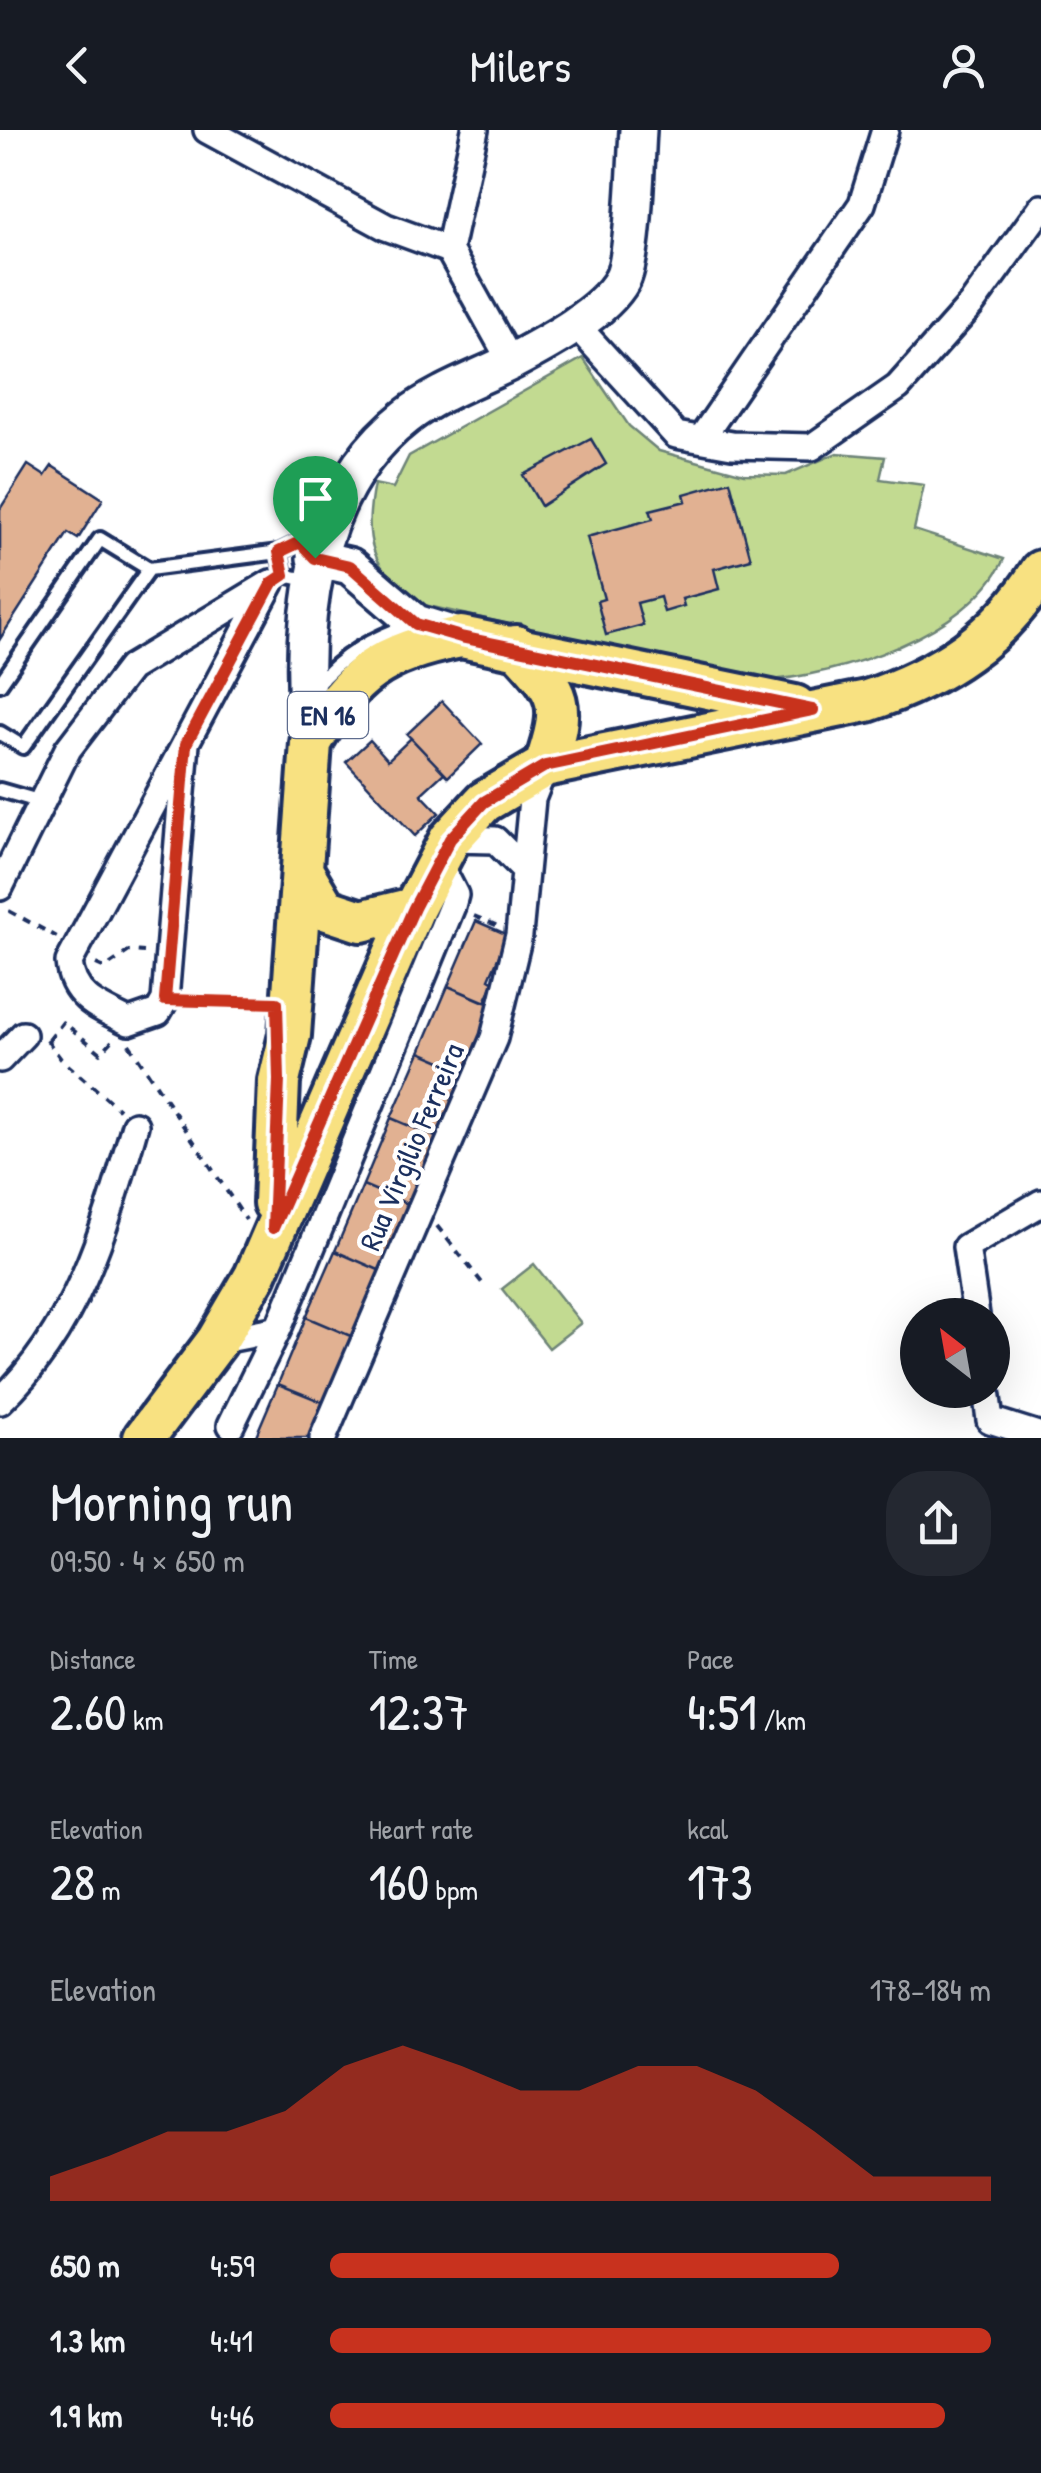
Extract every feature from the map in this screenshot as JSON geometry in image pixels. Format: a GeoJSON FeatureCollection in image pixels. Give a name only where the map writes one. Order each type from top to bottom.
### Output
{"type":"FeatureCollection","features":[{"type":"Feature","properties":{"kind":"main road"},"geometry":{"type":"LineString","coordinates":[[310,759],[305,698],[315,558],[349,477],[406,416],[576,325],[622,280],[634,200],[638,130]]}},
{"type":"Feature","properties":{"kind":"main road"},"geometry":{"type":"LineString","coordinates":[[315,558],[350,566],[416,624],[461,637]]}},
{"type":"Feature","properties":{"kind":"main road","name":"EN 16"},"geometry":{"type":"LineString","coordinates":[[144,1438],[217,1341],[433,907],[443,850],[484,802],[545,766],[867,701],[948,667],[1002,624],[1041,571]]}},
{"type":"Feature","properties":{"kind":"main road","name":"EN 16"},"geometry":{"type":"LineString","coordinates":[[279,1080],[290,1035],[310,759],[335,702],[366,668],[412,647],[461,637],[528,658],[813,710]]}},
{"type":"Feature","properties":{"kind":"main road","name":"EN 16"},"geometry":{"type":"LineString","coordinates":[[310,759],[358,702],[392,675],[422,663],[463,658],[528,658]]}},
{"type":"Feature","properties":{"kind":"main road"},"geometry":{"type":"LineString","coordinates":[[528,658],[554,691],[561,720],[545,766]]}},
{"type":"Feature","properties":{"kind":"main road","name":"EN 16"},"geometry":{"type":"LineString","coordinates":[[269,1239],[279,1080],[277,1003],[294,737],[305,698]]}},
{"type":"Feature","properties":{"kind":"main road"},"geometry":{"type":"LineString","coordinates":[[302,870],[325,909],[361,921],[433,907]]}},
{"type":"Feature","properties":{"kind":"street"},"geometry":{"type":"LineString","coordinates":[[207,130],[239,138],[386,226],[449,250],[512,362]]}},
{"type":"Feature","properties":{"kind":"street"},"geometry":{"type":"LineString","coordinates":[[449,250],[475,130]]}},
{"type":"Feature","properties":{"kind":"street"},"geometry":{"type":"LineString","coordinates":[[701,439],[862,204],[884,130]]}},
{"type":"Feature","properties":{"kind":"street"},"geometry":{"type":"LineString","coordinates":[[576,325],[676,434],[732,446],[812,448],[898,387],[971,305],[1041,208]]}},
{"type":"Feature","properties":{"kind":"street"},"geometry":{"type":"LineString","coordinates":[[186,744],[165,1000],[158,1012],[128,1022],[92,1004],[75,985],[69,962],[278,570]]}},
{"type":"Feature","properties":{"kind":"street"},"geometry":{"type":"LineString","coordinates":[[0,887],[68,750],[130,668],[278,570]]}},
{"type":"Feature","properties":{"kind":"street","name":"Rua Virgílio Ferreira"},"geometry":{"type":"LineString","coordinates":[[323,1438],[494,1038],[518,934],[532,799],[545,766]]}},
{"type":"Feature","properties":{"kind":"street"},"geometry":{"type":"LineString","coordinates":[[443,850],[495,840],[525,870]]}},
{"type":"Feature","properties":{"kind":"street"},"geometry":{"type":"LineString","coordinates":[[231,1425],[278,1328],[433,907]]}},
{"type":"Feature","properties":{"kind":"street"},"geometry":{"type":"LineString","coordinates":[[0,1059],[23,1035]]}},
{"type":"Feature","properties":{"kind":"street"},"geometry":{"type":"LineString","coordinates":[[0,1401],[24,1378],[70,1308],[99,1248],[135,1125]]}},
{"type":"Feature","properties":{"kind":"street"},"geometry":{"type":"LineString","coordinates":[[974,1298],[966,1247],[1041,1204]]}},
{"type":"Feature","properties":{"kind":"street"},"geometry":{"type":"LineString","coordinates":[[217,1341],[278,1328]]}},
{"type":"Feature","properties":{"kind":"street"},"geometry":{"type":"LineString","coordinates":[[989,1429],[1041,1436]]}},
{"type":"Feature","properties":{"kind":"lane"},"geometry":{"type":"LineString","coordinates":[[0,684],[100,539],[149,569],[278,570],[302,578],[315,558],[300,542],[278,570]]}},
{"type":"Feature","properties":{"kind":"lane"},"geometry":{"type":"LineString","coordinates":[[0,733],[23,747],[149,569]]}},
{"type":"Feature","properties":{"kind":"lane"},"geometry":{"type":"LineString","coordinates":[[305,698],[343,658],[371,639],[416,624]]}},
{"type":"Feature","properties":{"kind":"lane"},"geometry":{"type":"LineString","coordinates":[[0,790],[42,802]]}},
{"type":"Feature","properties":{"kind":"path"},"geometry":{"type":"LineString","coordinates":[[0,906],[105,968],[130,951],[169,954]]}},
{"type":"Feature","properties":{"kind":"path"},"geometry":{"type":"LineString","coordinates":[[433,907],[518,934]]}},
{"type":"Feature","properties":{"kind":"path"},"geometry":{"type":"LineString","coordinates":[[165,1000],[277,1003]]}},
{"type":"Feature","properties":{"kind":"path"},"geometry":{"type":"LineString","coordinates":[[49,1040],[63,1022],[101,1054],[119,1033],[269,1239]]}},
{"type":"Feature","properties":{"kind":"path"},"geometry":{"type":"LineString","coordinates":[[23,1035],[49,1040],[60,1059],[135,1125]]}},
{"type":"Feature","properties":{"kind":"path"},"geometry":{"type":"LineString","coordinates":[[422,1207],[483,1284]]}},
{"type":"Feature","properties":{"kind":"green space"},"geometry":{"type":"Polygon","coordinates":[[[583,358],[629,426],[659,451],[744,474],[786,475],[837,453],[885,457],[880,479],[924,485],[914,530],[1004,559],[987,586],[932,630],[898,647],[827,671],[761,681],[415,603],[388,576],[374,551],[370,521],[374,484],[393,488],[409,456],[583,358]]]}},
{"type":"Feature","properties":{"kind":"green space"},"geometry":{"type":"Polygon","coordinates":[[[534,1264],[581,1323],[549,1348],[502,1289],[534,1264]]]}},
{"type":"Feature","properties":{"kind":"building"},"geometry":{"type":"Polygon","coordinates":[[[591,439],[606,464],[541,506],[523,475],[591,439]]]}},
{"type":"Feature","properties":{"kind":"building"},"geometry":{"type":"Polygon","coordinates":[[[28,465],[45,476],[52,466],[103,499],[78,539],[68,533],[0,639],[0,509],[28,465]]]}},
{"type":"Feature","properties":{"kind":"building"},"geometry":{"type":"Polygon","coordinates":[[[730,481],[751,559],[714,569],[719,589],[682,599],[684,606],[664,612],[660,597],[637,603],[643,625],[606,635],[597,601],[604,599],[587,537],[653,519],[650,510],[686,501],[684,494],[730,481]]]}},
{"type":"Feature","properties":{"kind":"building"},"geometry":{"type":"Polygon","coordinates":[[[442,701],[482,744],[448,777],[407,734],[442,701]]]}},
{"type":"Feature","properties":{"kind":"building"},"geometry":{"type":"Polygon","coordinates":[[[411,738],[444,773],[421,794],[439,813],[415,836],[346,762],[370,740],[388,760],[411,738]]]}},
{"type":"Feature","properties":{"kind":"building"},"geometry":{"type":"Polygon","coordinates":[[[476,921],[508,935],[489,979],[494,982],[485,1002],[448,986],[476,921]]]}},
{"type":"Feature","properties":{"kind":"building"},"geometry":{"type":"Polygon","coordinates":[[[448,986],[493,1005],[467,1072],[420,1052],[448,986]]]}},
{"type":"Feature","properties":{"kind":"building"},"geometry":{"type":"Polygon","coordinates":[[[420,1052],[467,1072],[438,1138],[391,1118],[420,1052]]]}},
{"type":"Feature","properties":{"kind":"building"},"geometry":{"type":"Polygon","coordinates":[[[391,1118],[438,1138],[410,1205],[363,1185],[391,1118]]]}},
{"type":"Feature","properties":{"kind":"building"},"geometry":{"type":"Polygon","coordinates":[[[363,1185],[410,1205],[381,1271],[335,1251],[363,1185]]]}},
{"type":"Feature","properties":{"kind":"building"},"geometry":{"type":"Polygon","coordinates":[[[335,1251],[381,1271],[353,1337],[306,1317],[335,1251]]]}},
{"type":"Feature","properties":{"kind":"building"},"geometry":{"type":"Polygon","coordinates":[[[306,1317],[353,1337],[325,1403],[278,1384],[306,1317]]]}},
{"type":"Feature","properties":{"kind":"building"},"geometry":{"type":"Polygon","coordinates":[[[278,1384],[325,1403],[310,1438],[255,1438],[278,1384]]]}},
{"type":"Feature","properties":{"kind":"route"},"geometry":{"type":"LineString","coordinates":[[300,542],[315,558],[350,566],[416,624],[461,637],[813,710],[545,766],[484,802],[450,839],[437,860],[273,1228],[279,1080],[277,1003],[165,1000],[186,744],[272,583],[284,575],[279,552],[300,542]]}}]}
